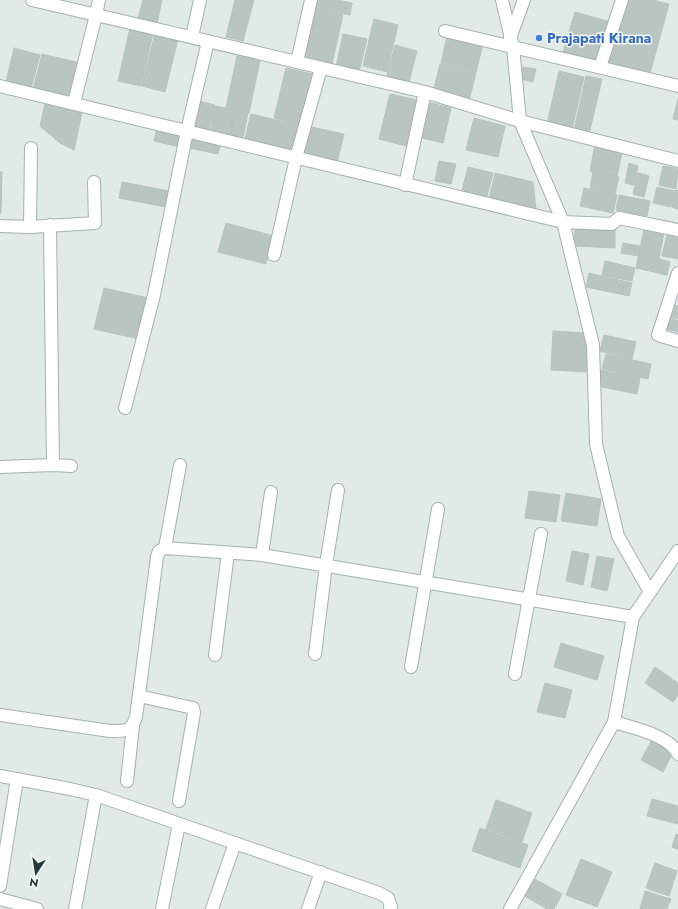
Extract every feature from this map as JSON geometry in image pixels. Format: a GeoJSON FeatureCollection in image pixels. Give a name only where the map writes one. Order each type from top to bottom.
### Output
{"type":"FeatureCollection","features":[{"type":"Feature","properties":{"kind":"street"},"geometry":{"type":"LineString","coordinates":[[32,0],[425,92],[520,121],[678,161]]}},
{"type":"Feature","properties":{"kind":"street"},"geometry":{"type":"LineString","coordinates":[[74,103],[99,0]]}},
{"type":"Feature","properties":{"kind":"street"},"geometry":{"type":"LineString","coordinates":[[192,37],[200,0]]}},
{"type":"Feature","properties":{"kind":"street"},"geometry":{"type":"LineString","coordinates":[[297,62],[311,0]]}},
{"type":"Feature","properties":{"kind":"street"},"geometry":{"type":"LineString","coordinates":[[502,0],[511,42],[520,121],[563,222],[593,346],[596,444],[618,536],[650,592]]}},
{"type":"Feature","properties":{"kind":"street"},"geometry":{"type":"LineString","coordinates":[[511,42],[524,0]]}},
{"type":"Feature","properties":{"kind":"street"},"geometry":{"type":"LineString","coordinates":[[600,67],[622,0]]}},
{"type":"Feature","properties":{"kind":"street"},"geometry":{"type":"LineString","coordinates":[[445,31],[511,42],[600,67],[678,86]]}},
{"type":"Feature","properties":{"kind":"street"},"geometry":{"type":"LineString","coordinates":[[125,408],[154,295],[187,131],[208,42]]}},
{"type":"Feature","properties":{"kind":"street"},"geometry":{"type":"LineString","coordinates":[[274,255],[296,158],[321,68]]}},
{"type":"Feature","properties":{"kind":"street"},"geometry":{"type":"LineString","coordinates":[[0,86],[563,222],[612,224],[619,218],[678,230]]}},
{"type":"Feature","properties":{"kind":"street"},"geometry":{"type":"LineString","coordinates":[[405,185],[425,92]]}},
{"type":"Feature","properties":{"kind":"street"},"geometry":{"type":"LineString","coordinates":[[30,227],[31,148]]}},
{"type":"Feature","properties":{"kind":"street"},"geometry":{"type":"LineString","coordinates":[[0,226],[30,227],[95,223],[94,182]]}},
{"type":"Feature","properties":{"kind":"street"},"geometry":{"type":"LineString","coordinates":[[50,226],[53,464]]}},
{"type":"Feature","properties":{"kind":"street"},"geometry":{"type":"LineString","coordinates":[[678,273],[658,335],[678,341]]}},
{"type":"Feature","properties":{"kind":"street"},"geometry":{"type":"LineString","coordinates":[[0,467],[53,464],[71,466]]}},
{"type":"Feature","properties":{"kind":"street"},"geometry":{"type":"LineString","coordinates":[[165,548],[180,465]]}},
{"type":"Feature","properties":{"kind":"street"},"geometry":{"type":"LineString","coordinates":[[315,654],[326,566],[338,490]]}},
{"type":"Feature","properties":{"kind":"street"},"geometry":{"type":"LineString","coordinates":[[262,555],[271,492]]}},
{"type":"Feature","properties":{"kind":"street"},"geometry":{"type":"LineString","coordinates":[[411,667],[438,508]]}},
{"type":"Feature","properties":{"kind":"street"},"geometry":{"type":"LineString","coordinates":[[515,674],[541,534]]}},
{"type":"Feature","properties":{"kind":"street"},"geometry":{"type":"LineString","coordinates":[[127,781],[133,726],[139,696],[157,557],[159,551],[165,548],[262,555],[634,617]]}},
{"type":"Feature","properties":{"kind":"street"},"geometry":{"type":"LineString","coordinates":[[510,909],[614,722],[634,617],[678,550]]}},
{"type":"Feature","properties":{"kind":"street"},"geometry":{"type":"LineString","coordinates":[[215,655],[228,553]]}},
{"type":"Feature","properties":{"kind":"street"},"geometry":{"type":"LineString","coordinates":[[139,696],[193,708],[194,713],[179,801]]}},
{"type":"Feature","properties":{"kind":"street"},"geometry":{"type":"LineString","coordinates":[[0,715],[110,731],[126,731],[133,726]]}},
{"type":"Feature","properties":{"kind":"street"},"geometry":{"type":"LineString","coordinates":[[614,722],[657,735],[676,750],[678,754]]}},
{"type":"Feature","properties":{"kind":"street"},"geometry":{"type":"LineString","coordinates":[[0,776],[96,795],[379,892],[388,898],[391,907],[390,909]]}},
{"type":"Feature","properties":{"kind":"street"},"geometry":{"type":"LineString","coordinates":[[0,886],[17,779]]}},
{"type":"Feature","properties":{"kind":"street"},"geometry":{"type":"LineString","coordinates":[[75,909],[96,795]]}},
{"type":"Feature","properties":{"kind":"street"},"geometry":{"type":"LineString","coordinates":[[162,909],[179,824]]}},
{"type":"Feature","properties":{"kind":"street"},"geometry":{"type":"LineString","coordinates":[[212,909],[235,843]]}},
{"type":"Feature","properties":{"kind":"street"},"geometry":{"type":"LineString","coordinates":[[308,909],[321,872]]}},
{"type":"Feature","properties":{"kind":"street"},"geometry":{"type":"LineString","coordinates":[[0,900],[37,909]]}},
{"type":"Feature","properties":{"kind":"building"},"geometry":{"type":"Polygon","coordinates":[[[143,0],[162,0],[157,23],[138,19],[143,0]]]}},
{"type":"Feature","properties":{"kind":"building"},"geometry":{"type":"Polygon","coordinates":[[[235,0],[254,0],[243,41],[226,37],[235,0]]]}},
{"type":"Feature","properties":{"kind":"building"},"geometry":{"type":"Polygon","coordinates":[[[315,0],[337,0],[352,3],[350,15],[313,8],[315,0]]]}},
{"type":"Feature","properties":{"kind":"building"},"geometry":{"type":"Polygon","coordinates":[[[623,0],[653,0],[669,4],[649,77],[605,65],[623,0]]]}},
{"type":"Feature","properties":{"kind":"building"},"geometry":{"type":"Polygon","coordinates":[[[314,9],[343,15],[332,64],[304,58],[314,9]]]}},
{"type":"Feature","properties":{"kind":"building"},"geometry":{"type":"Polygon","coordinates":[[[575,12],[611,22],[600,62],[563,52],[575,12]]]}},
{"type":"Feature","properties":{"kind":"building"},"geometry":{"type":"Polygon","coordinates":[[[374,19],[398,25],[387,72],[363,66],[374,19]]]}},
{"type":"Feature","properties":{"kind":"building"},"geometry":{"type":"Polygon","coordinates":[[[130,28],[153,33],[141,86],[118,81],[130,28]]]}},
{"type":"Feature","properties":{"kind":"building"},"geometry":{"type":"Polygon","coordinates":[[[155,33],[178,39],[165,92],[142,86],[155,33]]]}},
{"type":"Feature","properties":{"kind":"building"},"geometry":{"type":"Polygon","coordinates":[[[343,34],[367,39],[359,72],[336,67],[343,34]]]}},
{"type":"Feature","properties":{"kind":"building"},"geometry":{"type":"Polygon","coordinates":[[[447,36],[483,44],[476,72],[441,63],[447,36]]]}},
{"type":"Feature","properties":{"kind":"building"},"geometry":{"type":"Polygon","coordinates":[[[395,45],[417,51],[408,85],[386,80],[395,45]]]}},
{"type":"Feature","properties":{"kind":"building"},"geometry":{"type":"Polygon","coordinates":[[[14,48],[40,55],[31,88],[6,82],[14,48]]]}},
{"type":"Feature","properties":{"kind":"building"},"geometry":{"type":"Polygon","coordinates":[[[42,54],[80,63],[72,98],[33,89],[42,54]]]}},
{"type":"Feature","properties":{"kind":"building"},"geometry":{"type":"Polygon","coordinates":[[[237,56],[260,61],[249,113],[226,108],[237,56]]]}},
{"type":"Feature","properties":{"kind":"building"},"geometry":{"type":"Polygon","coordinates":[[[440,64],[476,73],[469,101],[433,92],[440,64]]]}},
{"type":"Feature","properties":{"kind":"building"},"geometry":{"type":"Polygon","coordinates":[[[523,67],[536,69],[533,82],[521,79],[523,67]]]}},
{"type":"Feature","properties":{"kind":"building"},"geometry":{"type":"Polygon","coordinates":[[[286,68],[312,74],[301,125],[274,118],[286,68]]]}},
{"type":"Feature","properties":{"kind":"building"},"geometry":{"type":"Polygon","coordinates":[[[559,71],[584,77],[572,130],[547,124],[559,71]]]}},
{"type":"Feature","properties":{"kind":"building"},"geometry":{"type":"Polygon","coordinates":[[[586,76],[602,79],[589,134],[574,130],[586,76]]]}},
{"type":"Feature","properties":{"kind":"building"},"geometry":{"type":"Polygon","coordinates":[[[390,94],[417,100],[406,146],[379,139],[390,94]]]}},
{"type":"Feature","properties":{"kind":"building"},"geometry":{"type":"Polygon","coordinates":[[[46,99],[83,108],[74,150],[60,143],[40,126],[46,99]]]}},
{"type":"Feature","properties":{"kind":"building"},"geometry":{"type":"Polygon","coordinates":[[[678,99],[678,120],[673,119],[678,99]]]}},
{"type":"Feature","properties":{"kind":"building"},"geometry":{"type":"Polygon","coordinates":[[[199,101],[215,105],[208,134],[193,131],[199,101]]]}},
{"type":"Feature","properties":{"kind":"building"},"geometry":{"type":"Polygon","coordinates":[[[427,102],[451,108],[443,143],[418,137],[427,102]]]}},
{"type":"Feature","properties":{"kind":"building"},"geometry":{"type":"Polygon","coordinates":[[[215,106],[235,110],[229,137],[210,133],[215,106]]]}},
{"type":"Feature","properties":{"kind":"building"},"geometry":{"type":"Polygon","coordinates":[[[235,111],[248,113],[242,142],[229,139],[235,111]]]}},
{"type":"Feature","properties":{"kind":"building"},"geometry":{"type":"Polygon","coordinates":[[[251,114],[302,126],[295,154],[244,142],[251,114]]]}},
{"type":"Feature","properties":{"kind":"building"},"geometry":{"type":"Polygon","coordinates":[[[474,118],[505,126],[498,157],[466,150],[474,118]]]}},
{"type":"Feature","properties":{"kind":"building"},"geometry":{"type":"Polygon","coordinates":[[[307,126],[344,134],[336,167],[299,158],[307,126]]]}},
{"type":"Feature","properties":{"kind":"building"},"geometry":{"type":"Polygon","coordinates":[[[157,127],[183,132],[180,147],[154,141],[157,127]]]}},
{"type":"Feature","properties":{"kind":"building"},"geometry":{"type":"Polygon","coordinates":[[[193,134],[222,140],[218,154],[189,148],[193,134]]]}},
{"type":"Feature","properties":{"kind":"building"},"geometry":{"type":"Polygon","coordinates":[[[595,144],[623,149],[617,176],[590,171],[595,144]]]}},
{"type":"Feature","properties":{"kind":"building"},"geometry":{"type":"Polygon","coordinates":[[[439,161],[456,164],[451,184],[435,181],[439,161]]]}},
{"type":"Feature","properties":{"kind":"building"},"geometry":{"type":"Polygon","coordinates":[[[629,163],[638,166],[634,185],[625,183],[629,163]]]}},
{"type":"Feature","properties":{"kind":"building"},"geometry":{"type":"Polygon","coordinates":[[[663,166],[678,169],[676,189],[659,185],[663,166]]]}},
{"type":"Feature","properties":{"kind":"building"},"geometry":{"type":"Polygon","coordinates":[[[468,167],[493,173],[486,200],[461,194],[468,167]]]}},
{"type":"Feature","properties":{"kind":"building"},"geometry":{"type":"Polygon","coordinates":[[[0,172],[2,172],[1,213],[0,213],[0,172]]]}},
{"type":"Feature","properties":{"kind":"building"},"geometry":{"type":"Polygon","coordinates":[[[593,172],[619,177],[615,194],[590,188],[593,172]]]}},
{"type":"Feature","properties":{"kind":"building"},"geometry":{"type":"Polygon","coordinates":[[[495,173],[533,182],[536,210],[489,199],[495,173]]]}},
{"type":"Feature","properties":{"kind":"building"},"geometry":{"type":"Polygon","coordinates":[[[638,173],[649,176],[644,197],[633,194],[638,173]]]}},
{"type":"Feature","properties":{"kind":"building"},"geometry":{"type":"Polygon","coordinates":[[[122,182],[169,191],[166,207],[119,198],[122,182]]]}},
{"type":"Feature","properties":{"kind":"building"},"geometry":{"type":"Polygon","coordinates":[[[657,187],[675,191],[671,207],[653,203],[657,187]]]}},
{"type":"Feature","properties":{"kind":"building"},"geometry":{"type":"Polygon","coordinates":[[[584,188],[617,195],[613,213],[580,206],[584,188]]]}},
{"type":"Feature","properties":{"kind":"building"},"geometry":{"type":"Polygon","coordinates":[[[676,190],[678,190],[678,209],[672,207],[676,190]]]}},
{"type":"Feature","properties":{"kind":"building"},"geometry":{"type":"Polygon","coordinates":[[[619,195],[650,201],[647,216],[616,210],[619,195]]]}},
{"type":"Feature","properties":{"kind":"building"},"geometry":{"type":"Polygon","coordinates":[[[226,223],[274,236],[266,264],[218,252],[226,223]]]}},
{"type":"Feature","properties":{"kind":"building"},"geometry":{"type":"Polygon","coordinates":[[[575,227],[615,229],[615,248],[574,246],[575,227]]]}},
{"type":"Feature","properties":{"kind":"building"},"geometry":{"type":"Polygon","coordinates":[[[644,229],[664,233],[659,259],[670,262],[667,275],[636,268],[644,229]]]}},
{"type":"Feature","properties":{"kind":"building"},"geometry":{"type":"Polygon","coordinates":[[[667,234],[678,236],[678,259],[662,256],[667,234]]]}},
{"type":"Feature","properties":{"kind":"building"},"geometry":{"type":"Polygon","coordinates":[[[623,243],[640,246],[638,256],[621,253],[623,243]]]}},
{"type":"Feature","properties":{"kind":"building"},"geometry":{"type":"Polygon","coordinates":[[[605,261],[635,268],[632,281],[602,275],[605,261]]]}},
{"type":"Feature","properties":{"kind":"building"},"geometry":{"type":"Polygon","coordinates":[[[589,273],[632,283],[629,296],[586,287],[589,273]]]}},
{"type":"Feature","properties":{"kind":"building"},"geometry":{"type":"Polygon","coordinates":[[[104,288],[148,298],[139,339],[94,329],[104,288]]]}},
{"type":"Feature","properties":{"kind":"building"},"geometry":{"type":"Polygon","coordinates":[[[671,304],[678,306],[678,319],[668,317],[671,304]]]}},
{"type":"Feature","properties":{"kind":"building"},"geometry":{"type":"Polygon","coordinates":[[[669,318],[678,321],[678,332],[666,329],[669,318]]]}},
{"type":"Feature","properties":{"kind":"building"},"geometry":{"type":"Polygon","coordinates":[[[553,331],[588,333],[586,372],[551,370],[553,331]]]}},
{"type":"Feature","properties":{"kind":"building"},"geometry":{"type":"Polygon","coordinates":[[[604,335],[636,342],[632,359],[600,351],[604,335]]]}},
{"type":"Feature","properties":{"kind":"building"},"geometry":{"type":"Polygon","coordinates":[[[606,354],[651,364],[648,379],[602,369],[606,354]]]}},
{"type":"Feature","properties":{"kind":"building"},"geometry":{"type":"Polygon","coordinates":[[[600,370],[640,378],[637,394],[597,386],[600,370]]]}},
{"type":"Feature","properties":{"kind":"building"},"geometry":{"type":"Polygon","coordinates":[[[529,491],[560,495],[556,522],[525,518],[529,491]]]}},
{"type":"Feature","properties":{"kind":"building"},"geometry":{"type":"Polygon","coordinates":[[[566,493],[601,499],[597,526],[561,521],[566,493]]]}},
{"type":"Feature","properties":{"kind":"building"},"geometry":{"type":"Polygon","coordinates":[[[572,551],[589,554],[583,585],[566,581],[572,551]]]}},
{"type":"Feature","properties":{"kind":"building"},"geometry":{"type":"Polygon","coordinates":[[[597,556],[614,559],[607,591],[591,587],[597,556]]]}},
{"type":"Feature","properties":{"kind":"building"},"geometry":{"type":"Polygon","coordinates":[[[561,643],[604,656],[597,680],[554,667],[561,643]]]}},
{"type":"Feature","properties":{"kind":"building"},"geometry":{"type":"Polygon","coordinates":[[[655,667],[678,683],[678,695],[673,702],[645,683],[655,667]]]}},
{"type":"Feature","properties":{"kind":"building"},"geometry":{"type":"Polygon","coordinates":[[[545,683],[572,690],[565,718],[537,712],[545,683]]]}},
{"type":"Feature","properties":{"kind":"building"},"geometry":{"type":"Polygon","coordinates":[[[653,738],[674,751],[663,772],[641,760],[653,738]]]}},
{"type":"Feature","properties":{"kind":"building"},"geometry":{"type":"Polygon","coordinates":[[[652,799],[678,806],[678,824],[647,816],[652,799]]]}},
{"type":"Feature","properties":{"kind":"building"},"geometry":{"type":"Polygon","coordinates":[[[496,800],[532,813],[522,842],[486,829],[496,800]]]}},
{"type":"Feature","properties":{"kind":"building"},"geometry":{"type":"Polygon","coordinates":[[[480,828],[528,845],[520,868],[472,851],[480,828]]]}},
{"type":"Feature","properties":{"kind":"building"},"geometry":{"type":"Polygon","coordinates":[[[676,834],[678,835],[678,849],[672,847],[676,834]]]}},
{"type":"Feature","properties":{"kind":"building"},"geometry":{"type":"Polygon","coordinates":[[[581,859],[612,872],[597,907],[566,895],[581,859]]]}},
{"type":"Feature","properties":{"kind":"building"},"geometry":{"type":"Polygon","coordinates":[[[655,863],[677,871],[669,896],[646,888],[655,863]]]}},
{"type":"Feature","properties":{"kind":"building"},"geometry":{"type":"Polygon","coordinates":[[[533,878],[562,894],[554,909],[547,909],[523,895],[533,878]]]}},
{"type":"Feature","properties":{"kind":"building"},"geometry":{"type":"Polygon","coordinates":[[[645,891],[671,899],[667,909],[640,909],[645,891]]]}},
{"type":"Feature","properties":{"kind":"place","name":"Prajapati Kirana"},"geometry":{"type":"Point","coordinates":[539,38]}}]}
